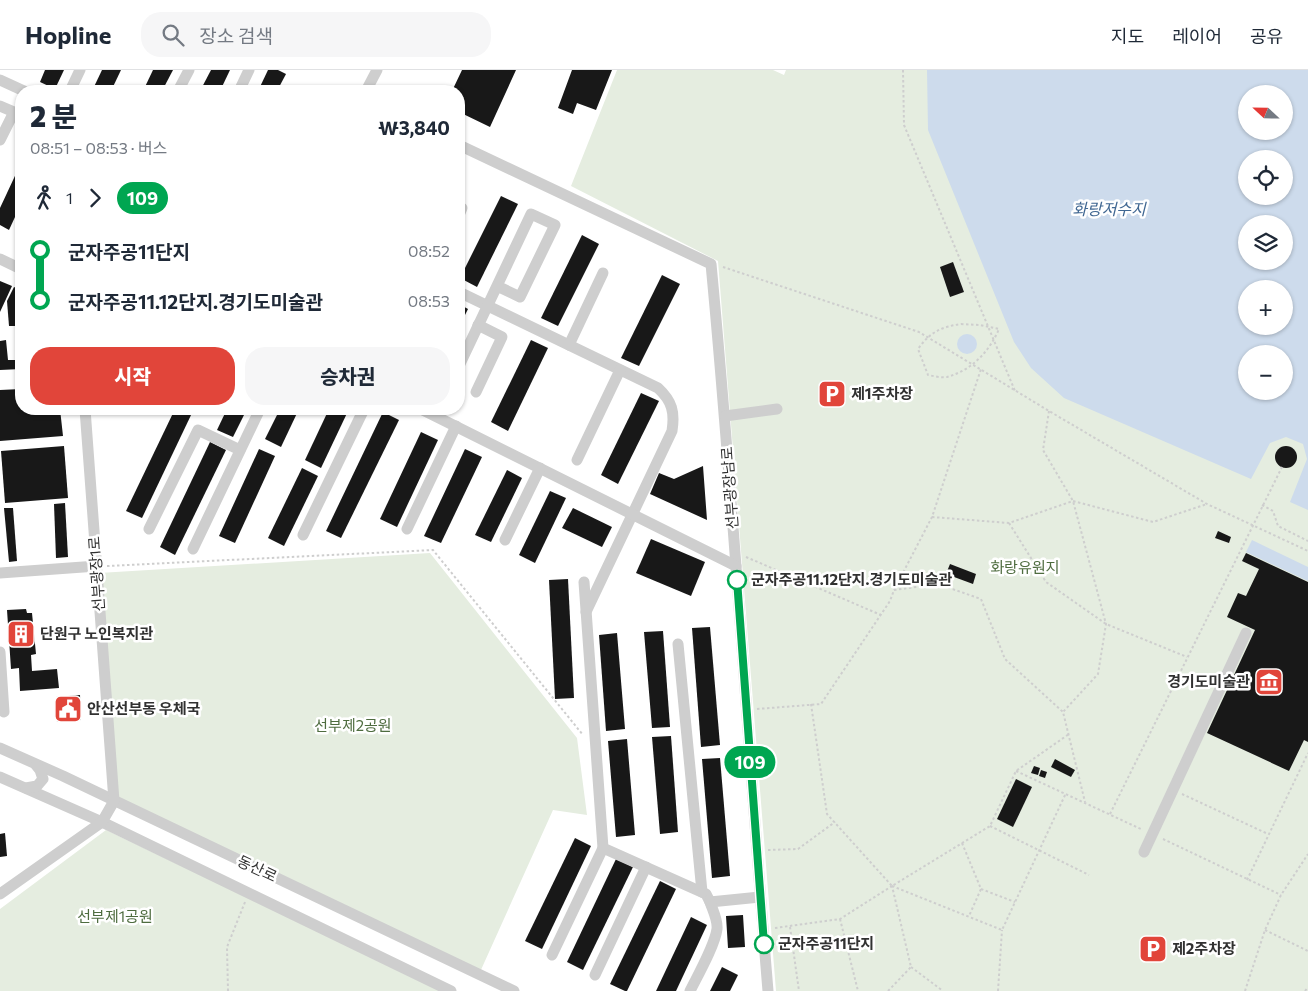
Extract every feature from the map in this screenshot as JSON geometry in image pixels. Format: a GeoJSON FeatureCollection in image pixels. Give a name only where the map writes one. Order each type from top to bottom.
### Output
{"type":"FeatureCollection","features":[{"type":"Feature","properties":{"kind":"street"},"geometry":{"type":"LineString","coordinates":[[73,85],[80,70]]}},
{"type":"Feature","properties":{"kind":"street"},"geometry":{"type":"LineString","coordinates":[[181,85],[189,70]]}},
{"type":"Feature","properties":{"kind":"street"},"geometry":{"type":"LineString","coordinates":[[242,85],[250,70]]}},
{"type":"Feature","properties":{"kind":"street"},"geometry":{"type":"LineString","coordinates":[[369,85],[377,70]]}},
{"type":"Feature","properties":{"kind":"street"},"geometry":{"type":"LineString","coordinates":[[0,80],[15,87]]}},
{"type":"Feature","properties":{"kind":"street"},"geometry":{"type":"LineString","coordinates":[[0,106],[14,112],[0,140]]}},
{"type":"Feature","properties":{"kind":"street"},"geometry":{"type":"LineString","coordinates":[[465,148],[711,264]]}},
{"type":"Feature","properties":{"kind":"street"},"geometry":{"type":"LineString","coordinates":[[465,353],[531,214],[555,225],[520,297],[497,286]]}},
{"type":"Feature","properties":{"kind":"street"},"geometry":{"type":"LineString","coordinates":[[0,259],[15,266]]}},
{"type":"Feature","properties":{"kind":"street","name":"선부광장남로"},"geometry":{"type":"LineString","coordinates":[[711,264],[725,416],[768,991]]}},
{"type":"Feature","properties":{"kind":"street"},"geometry":{"type":"LineString","coordinates":[[568,345],[603,273]]}},
{"type":"Feature","properties":{"kind":"street"},"geometry":{"type":"LineString","coordinates":[[465,295],[658,388],[669,400],[673,408],[672,430],[586,612]]}},
{"type":"Feature","properties":{"kind":"street"},"geometry":{"type":"LineString","coordinates":[[476,392],[502,337],[478,325]]}},
{"type":"Feature","properties":{"kind":"street"},"geometry":{"type":"LineString","coordinates":[[576,460],[620,370]]}},
{"type":"Feature","properties":{"kind":"street"},"geometry":{"type":"LineString","coordinates":[[725,416],[777,409]]}},
{"type":"Feature","properties":{"kind":"street","name":"선부광장1로"},"geometry":{"type":"LineString","coordinates":[[86,415],[114,801]]}},
{"type":"Feature","properties":{"kind":"street"},"geometry":{"type":"LineString","coordinates":[[193,548],[257,415]]}},
{"type":"Feature","properties":{"kind":"street"},"geometry":{"type":"LineString","coordinates":[[303,535],[361,415]]}},
{"type":"Feature","properties":{"kind":"street"},"geometry":{"type":"LineString","coordinates":[[433,415],[736,566]]}},
{"type":"Feature","properties":{"kind":"street"},"geometry":{"type":"LineString","coordinates":[[407,529],[456,426]]}},
{"type":"Feature","properties":{"kind":"street"},"geometry":{"type":"LineString","coordinates":[[150,528],[198,430],[240,450]]}},
{"type":"Feature","properties":{"kind":"street"},"geometry":{"type":"LineString","coordinates":[[505,540],[540,468]]}},
{"type":"Feature","properties":{"kind":"street"},"geometry":{"type":"LineString","coordinates":[[0,573],[97,566]]}},
{"type":"Feature","properties":{"kind":"street"},"geometry":{"type":"LineString","coordinates":[[552,955],[604,848],[584,582]]}},
{"type":"Feature","properties":{"kind":"street"},"geometry":{"type":"LineString","coordinates":[[1144,852],[1246,633]]}},
{"type":"Feature","properties":{"kind":"street"},"geometry":{"type":"LineString","coordinates":[[678,644],[702,892]]}},
{"type":"Feature","properties":{"kind":"street"},"geometry":{"type":"LineString","coordinates":[[0,652],[4,712]]}},
{"type":"Feature","properties":{"kind":"street","name":"동산로"},"geometry":{"type":"LineString","coordinates":[[0,748],[64,776],[514,991]]}},
{"type":"Feature","properties":{"kind":"street"},"geometry":{"type":"LineString","coordinates":[[26,788],[37,786],[43,779],[36,765]]}},
{"type":"Feature","properties":{"kind":"street","name":"동산로"},"geometry":{"type":"LineString","coordinates":[[0,777],[102,822],[451,991]]}},
{"type":"Feature","properties":{"kind":"street"},"geometry":{"type":"LineString","coordinates":[[0,894],[102,822],[114,801]]}},
{"type":"Feature","properties":{"kind":"street"},"geometry":{"type":"LineString","coordinates":[[604,848],[706,894],[716,917],[717,929],[714,941],[690,991]]}},
{"type":"Feature","properties":{"kind":"street"},"geometry":{"type":"LineString","coordinates":[[595,975],[646,867]]}},
{"type":"Feature","properties":{"kind":"street"},"geometry":{"type":"LineString","coordinates":[[710,902],[760,897]]}},
{"type":"Feature","properties":{"kind":"path"},"geometry":{"type":"LineString","coordinates":[[903,70],[904,125],[1015,391]]}},
{"type":"Feature","properties":{"kind":"path"},"geometry":{"type":"LineString","coordinates":[[711,264],[919,332],[1207,504],[1308,551]]}},
{"type":"Feature","properties":{"kind":"path"},"geometry":{"type":"LineString","coordinates":[[961,324],[999,329],[994,341],[983,356],[973,364],[946,378],[928,375],[918,349],[926,337],[946,326],[961,324]]}},
{"type":"Feature","properties":{"kind":"path"},"geometry":{"type":"LineString","coordinates":[[746,710],[821,704],[890,601],[932,517],[981,369]]}},
{"type":"Feature","properties":{"kind":"path"},"geometry":{"type":"LineString","coordinates":[[1049,411],[1043,450],[1073,501],[1106,624],[1098,674],[1063,712]]}},
{"type":"Feature","properties":{"kind":"path"},"geometry":{"type":"LineString","coordinates":[[1110,814],[1282,467]]}},
{"type":"Feature","properties":{"kind":"path"},"geometry":{"type":"LineString","coordinates":[[932,517],[1009,523],[1073,501],[1153,522],[1207,504]]}},
{"type":"Feature","properties":{"kind":"path"},"geometry":{"type":"LineString","coordinates":[[1262,505],[1273,511],[1278,526],[1308,541]]}},
{"type":"Feature","properties":{"kind":"path"},"geometry":{"type":"LineString","coordinates":[[1009,523],[1046,582],[1106,624],[1187,657]]}},
{"type":"Feature","properties":{"kind":"path"},"geometry":{"type":"LineString","coordinates":[[97,566],[433,550],[584,736]]}},
{"type":"Feature","properties":{"kind":"path"},"geometry":{"type":"LineString","coordinates":[[735,552],[881,614]]}},
{"type":"Feature","properties":{"kind":"path"},"geometry":{"type":"LineString","coordinates":[[894,590],[938,584],[981,599],[1005,659],[1063,712],[1085,802]]}},
{"type":"Feature","properties":{"kind":"path"},"geometry":{"type":"LineString","coordinates":[[811,704],[827,814],[892,886],[1002,930]]}},
{"type":"Feature","properties":{"kind":"path"},"geometry":{"type":"LineString","coordinates":[[763,929],[840,919],[990,826],[1016,771],[1068,734]]}},
{"type":"Feature","properties":{"kind":"path"},"geometry":{"type":"LineString","coordinates":[[1247,880],[1308,753]]}},
{"type":"Feature","properties":{"kind":"path"},"geometry":{"type":"LineString","coordinates":[[1173,790],[1269,835]]}},
{"type":"Feature","properties":{"kind":"path"},"geometry":{"type":"LineString","coordinates":[[998,991],[1002,930],[1066,793]]}},
{"type":"Feature","properties":{"kind":"path"},"geometry":{"type":"LineString","coordinates":[[757,850],[798,849],[835,822]]}},
{"type":"Feature","properties":{"kind":"path"},"geometry":{"type":"LineString","coordinates":[[990,826],[1089,875]]}},
{"type":"Feature","properties":{"kind":"path"},"geometry":{"type":"LineString","coordinates":[[962,843],[981,889],[969,916]]}},
{"type":"Feature","properties":{"kind":"path"},"geometry":{"type":"LineString","coordinates":[[1245,991],[1265,930],[1281,895],[1308,854]]}},
{"type":"Feature","properties":{"kind":"path"},"geometry":{"type":"LineString","coordinates":[[892,886],[911,967],[943,991]]}},
{"type":"Feature","properties":{"kind":"path"},"geometry":{"type":"LineString","coordinates":[[981,889],[1015,902]]}},
{"type":"Feature","properties":{"kind":"path"},"geometry":{"type":"LineString","coordinates":[[228,991],[227,947],[248,893]]}},
{"type":"Feature","properties":{"kind":"path"},"geometry":{"type":"LineString","coordinates":[[840,919],[858,991]]}},
{"type":"Feature","properties":{"kind":"path"},"geometry":{"type":"LineString","coordinates":[[790,926],[799,991]]}},
{"type":"Feature","properties":{"kind":"path"},"geometry":{"type":"LineString","coordinates":[[1265,930],[1308,951]]}},
{"type":"Feature","properties":{"kind":"path"},"geometry":{"type":"LineString","coordinates":[[888,991],[911,967]]}},
{"type":"Feature","properties":{"kind":"path"},"geometry":{"type":"LineString","coordinates":[[1305,991],[1308,986]]}},
{"type":"Feature","properties":{"kind":"green space","name":"화랑유원지"},"geometry":{"type":"Polygon","coordinates":[[[617,70],[773,70],[784,75],[786,70],[1308,70],[1308,991],[776,991],[718,261],[571,186],[617,70]]]}},
{"type":"Feature","properties":{"kind":"green space","name":"선부제2공원"},"geometry":{"type":"Polygon","coordinates":[[[430,553],[577,738],[587,815],[553,810],[480,972],[117,800],[99,573],[430,553]]]}},
{"type":"Feature","properties":{"kind":"green space","name":"선부제1공원"},"geometry":{"type":"Polygon","coordinates":[[[106,830],[444,991],[0,991],[0,909],[106,830]]]}},
{"type":"Feature","properties":{"kind":"water","name":"화랑저수지"},"geometry":{"type":"Polygon","coordinates":[[[927,70],[1308,70],[1308,510],[1290,502],[1307,459],[1303,444],[1286,437],[1270,443],[1251,479],[1064,398],[1031,368],[1014,342],[928,130],[927,70]]]}},
{"type":"Feature","properties":{"kind":"water"},"geometry":{"type":"Polygon","coordinates":[[[967,334],[974,337],[977,344],[974,351],[967,354],[960,351],[957,344],[960,337],[967,334]]]}},
{"type":"Feature","properties":{"kind":"water"},"geometry":{"type":"Polygon","coordinates":[[[1252,540],[1308,567],[1308,581],[1246,552],[1252,540]]]}},
{"type":"Feature","properties":{"kind":"building"},"geometry":{"type":"Polygon","coordinates":[[[45,70],[64,70],[57,85],[46,85],[40,82],[45,70]]]}},
{"type":"Feature","properties":{"kind":"building"},"geometry":{"type":"Polygon","coordinates":[[[102,70],[121,70],[114,85],[95,85],[102,70]]]}},
{"type":"Feature","properties":{"kind":"building"},"geometry":{"type":"Polygon","coordinates":[[[153,70],[173,70],[165,85],[146,85],[153,70]]]}},
{"type":"Feature","properties":{"kind":"building"},"geometry":{"type":"Polygon","coordinates":[[[211,70],[230,70],[223,85],[203,85],[211,70]]]}},
{"type":"Feature","properties":{"kind":"building"},"geometry":{"type":"Polygon","coordinates":[[[268,70],[278,70],[286,74],[280,85],[261,85],[268,70]]]}},
{"type":"Feature","properties":{"kind":"building"},"geometry":{"type":"Polygon","coordinates":[[[462,70],[516,70],[490,127],[465,115],[465,85],[455,85],[462,70]]]}},
{"type":"Feature","properties":{"kind":"building"},"geometry":{"type":"Polygon","coordinates":[[[572,70],[612,70],[596,110],[577,103],[573,114],[558,108],[572,70]]]}},
{"type":"Feature","properties":{"kind":"building"},"geometry":{"type":"Polygon","coordinates":[[[15,176],[15,217],[9,230],[0,225],[0,208],[15,176]]]}},
{"type":"Feature","properties":{"kind":"building"},"geometry":{"type":"Polygon","coordinates":[[[501,196],[518,204],[477,287],[465,281],[465,268],[501,196]]]}},
{"type":"Feature","properties":{"kind":"building"},"geometry":{"type":"Polygon","coordinates":[[[582,235],[599,244],[558,326],[541,318],[582,235]]]}},
{"type":"Feature","properties":{"kind":"building"},"geometry":{"type":"Polygon","coordinates":[[[953,262],[964,292],[950,297],[940,267],[953,262]]]}},
{"type":"Feature","properties":{"kind":"building"},"geometry":{"type":"Polygon","coordinates":[[[662,275],[680,284],[639,366],[621,358],[662,275]]]}},
{"type":"Feature","properties":{"kind":"building"},"geometry":{"type":"Polygon","coordinates":[[[0,281],[12,286],[0,312],[0,281]]]}},
{"type":"Feature","properties":{"kind":"building"},"geometry":{"type":"Polygon","coordinates":[[[15,287],[15,326],[9,326],[7,301],[15,287]]]}},
{"type":"Feature","properties":{"kind":"building"},"geometry":{"type":"Polygon","coordinates":[[[6,340],[8,360],[15,360],[15,369],[0,370],[0,341],[6,340]]]}},
{"type":"Feature","properties":{"kind":"building"},"geometry":{"type":"Polygon","coordinates":[[[531,340],[548,348],[508,431],[491,422],[531,340]]]}},
{"type":"Feature","properties":{"kind":"building"},"geometry":{"type":"Polygon","coordinates":[[[15,389],[15,415],[61,415],[63,436],[0,441],[0,390],[15,389]]]}},
{"type":"Feature","properties":{"kind":"building"},"geometry":{"type":"Polygon","coordinates":[[[641,393],[659,401],[618,484],[601,475],[641,393]]]}},
{"type":"Feature","properties":{"kind":"building"},"geometry":{"type":"Polygon","coordinates":[[[172,415],[191,415],[142,518],[126,511],[172,415]]]}},
{"type":"Feature","properties":{"kind":"building"},"geometry":{"type":"Polygon","coordinates":[[[224,415],[244,415],[233,437],[217,430],[224,415]]]}},
{"type":"Feature","properties":{"kind":"building"},"geometry":{"type":"Polygon","coordinates":[[[277,415],[296,415],[281,447],[265,439],[277,415]]]}},
{"type":"Feature","properties":{"kind":"building"},"geometry":{"type":"Polygon","coordinates":[[[326,415],[346,415],[321,468],[305,460],[326,415]]]}},
{"type":"Feature","properties":{"kind":"building"},"geometry":{"type":"Polygon","coordinates":[[[382,415],[389,415],[399,420],[341,538],[326,531],[382,415]]]}},
{"type":"Feature","properties":{"kind":"building"},"geometry":{"type":"Polygon","coordinates":[[[421,432],[438,440],[397,527],[380,519],[421,432]]]}},
{"type":"Feature","properties":{"kind":"building"},"geometry":{"type":"Polygon","coordinates":[[[210,442],[226,450],[175,555],[160,547],[210,442]]]}},
{"type":"Feature","properties":{"kind":"building"},"geometry":{"type":"Polygon","coordinates":[[[64,446],[68,498],[5,503],[1,451],[64,446]]]}},
{"type":"Feature","properties":{"kind":"building"},"geometry":{"type":"Polygon","coordinates":[[[1286,446],[1294,449],[1297,457],[1294,465],[1286,468],[1278,465],[1275,457],[1278,449],[1286,446]]]}},
{"type":"Feature","properties":{"kind":"building"},"geometry":{"type":"Polygon","coordinates":[[[259,449],[275,456],[235,543],[219,536],[259,449]]]}},
{"type":"Feature","properties":{"kind":"building"},"geometry":{"type":"Polygon","coordinates":[[[465,449],[482,457],[441,543],[424,536],[465,449]]]}},
{"type":"Feature","properties":{"kind":"building"},"geometry":{"type":"Polygon","coordinates":[[[703,466],[707,520],[650,494],[659,473],[674,479],[703,466]]]}},
{"type":"Feature","properties":{"kind":"building"},"geometry":{"type":"Polygon","coordinates":[[[302,468],[318,476],[284,546],[268,538],[302,468]]]}},
{"type":"Feature","properties":{"kind":"building"},"geometry":{"type":"Polygon","coordinates":[[[507,470],[522,478],[491,542],[475,535],[507,470]]]}},
{"type":"Feature","properties":{"kind":"building"},"geometry":{"type":"Polygon","coordinates":[[[550,491],[566,498],[535,563],[519,555],[550,491]]]}},
{"type":"Feature","properties":{"kind":"building"},"geometry":{"type":"Polygon","coordinates":[[[65,503],[68,557],[56,558],[54,504],[65,503]]]}},
{"type":"Feature","properties":{"kind":"building"},"geometry":{"type":"Polygon","coordinates":[[[4,508],[13,508],[17,561],[9,562],[4,508]]]}},
{"type":"Feature","properties":{"kind":"building"},"geometry":{"type":"Polygon","coordinates":[[[573,508],[612,527],[602,547],[562,528],[573,508]]]}},
{"type":"Feature","properties":{"kind":"building"},"geometry":{"type":"Polygon","coordinates":[[[1218,531],[1231,537],[1229,543],[1215,538],[1218,531]]]}},
{"type":"Feature","properties":{"kind":"building"},"geometry":{"type":"Polygon","coordinates":[[[651,539],[705,562],[691,596],[636,573],[651,539]]]}},
{"type":"Feature","properties":{"kind":"building","name":"경기도미술관"},"geometry":{"type":"Polygon","coordinates":[[[1246,553],[1308,582],[1308,742],[1304,740],[1289,771],[1207,733],[1255,630],[1227,617],[1238,593],[1246,596],[1259,569],[1242,561],[1246,553]]]}},
{"type":"Feature","properties":{"kind":"building"},"geometry":{"type":"Polygon","coordinates":[[[950,564],[976,574],[973,584],[946,574],[950,564]]]}},
{"type":"Feature","properties":{"kind":"building"},"geometry":{"type":"Polygon","coordinates":[[[568,579],[574,698],[555,699],[549,580],[568,579]]]}},
{"type":"Feature","properties":{"kind":"building","name":"단원구 노인복지관"},"geometry":{"type":"Polygon","coordinates":[[[26,609],[27,613],[32,613],[36,654],[31,655],[32,671],[57,669],[59,688],[20,691],[19,668],[11,669],[7,610],[26,609]]]}},
{"type":"Feature","properties":{"kind":"building"},"geometry":{"type":"Polygon","coordinates":[[[710,627],[720,745],[701,747],[692,628],[710,627]]]}},
{"type":"Feature","properties":{"kind":"building"},"geometry":{"type":"Polygon","coordinates":[[[663,631],[670,727],[652,728],[644,632],[663,631]]]}},
{"type":"Feature","properties":{"kind":"building"},"geometry":{"type":"Polygon","coordinates":[[[617,633],[625,729],[606,731],[599,635],[617,633]]]}},
{"type":"Feature","properties":{"kind":"building","name":"안산선부동 우체국"},"geometry":{"type":"Polygon","coordinates":[[[80,695],[81,720],[57,722],[56,697],[80,695]]]}},
{"type":"Feature","properties":{"kind":"building"},"geometry":{"type":"Polygon","coordinates":[[[671,736],[678,832],[660,834],[652,737],[671,736]]]}},
{"type":"Feature","properties":{"kind":"building"},"geometry":{"type":"Polygon","coordinates":[[[627,739],[635,835],[616,837],[608,741],[627,739]]]}},
{"type":"Feature","properties":{"kind":"building"},"geometry":{"type":"Polygon","coordinates":[[[720,758],[730,876],[712,878],[702,759],[720,758]]]}},
{"type":"Feature","properties":{"kind":"building"},"geometry":{"type":"Polygon","coordinates":[[[1055,759],[1075,770],[1071,777],[1051,767],[1055,759]]]}},
{"type":"Feature","properties":{"kind":"building"},"geometry":{"type":"Polygon","coordinates":[[[1034,766],[1040,768],[1038,775],[1031,773],[1034,766]]]}},
{"type":"Feature","properties":{"kind":"building"},"geometry":{"type":"Polygon","coordinates":[[[1041,770],[1047,772],[1045,778],[1039,776],[1041,770]]]}},
{"type":"Feature","properties":{"kind":"building"},"geometry":{"type":"Polygon","coordinates":[[[1016,779],[1032,787],[1013,827],[997,819],[1016,779]]]}},
{"type":"Feature","properties":{"kind":"building"},"geometry":{"type":"Polygon","coordinates":[[[5,833],[7,856],[0,857],[0,834],[5,833]]]}},
{"type":"Feature","properties":{"kind":"building"},"geometry":{"type":"Polygon","coordinates":[[[575,838],[591,846],[542,949],[525,941],[575,838]]]}},
{"type":"Feature","properties":{"kind":"building"},"geometry":{"type":"Polygon","coordinates":[[[616,859],[633,867],[583,970],[567,962],[616,859]]]}},
{"type":"Feature","properties":{"kind":"building"},"geometry":{"type":"Polygon","coordinates":[[[660,881],[676,889],[627,991],[625,991],[610,984],[660,881]]]}},
{"type":"Feature","properties":{"kind":"building"},"geometry":{"type":"Polygon","coordinates":[[[743,915],[745,947],[728,948],[726,916],[743,915]]]}},
{"type":"Feature","properties":{"kind":"building"},"geometry":{"type":"Polygon","coordinates":[[[691,917],[707,925],[676,991],[656,991],[691,917]]]}},
{"type":"Feature","properties":{"kind":"building"},"geometry":{"type":"Polygon","coordinates":[[[722,967],[738,975],[730,991],[710,991],[722,967]]]}},
{"type":"Feature","properties":{"kind":"bus line","name":"109"},"geometry":{"type":"LineString","coordinates":[[737,580],[764,944]]}},
{"type":"Feature","properties":{"kind":"place","name":"제1주차장"},"geometry":{"type":"Point","coordinates":[832,394]}},
{"type":"Feature","properties":{"kind":"place","name":"군자주공11.12단지.경기도미술관"},"geometry":{"type":"Point","coordinates":[737,580]}},
{"type":"Feature","properties":{"kind":"place","name":"단원구 노인복지관"},"geometry":{"type":"Point","coordinates":[21,634]}},
{"type":"Feature","properties":{"kind":"place","name":"경기도미술관"},"geometry":{"type":"Point","coordinates":[1269,682]}},
{"type":"Feature","properties":{"kind":"place","name":"안산선부동 우체국"},"geometry":{"type":"Point","coordinates":[68,709]}},
{"type":"Feature","properties":{"kind":"place","name":"군자주공11단지"},"geometry":{"type":"Point","coordinates":[764,944]}},
{"type":"Feature","properties":{"kind":"place","name":"제2주차장"},"geometry":{"type":"Point","coordinates":[1153,949]}}]}
